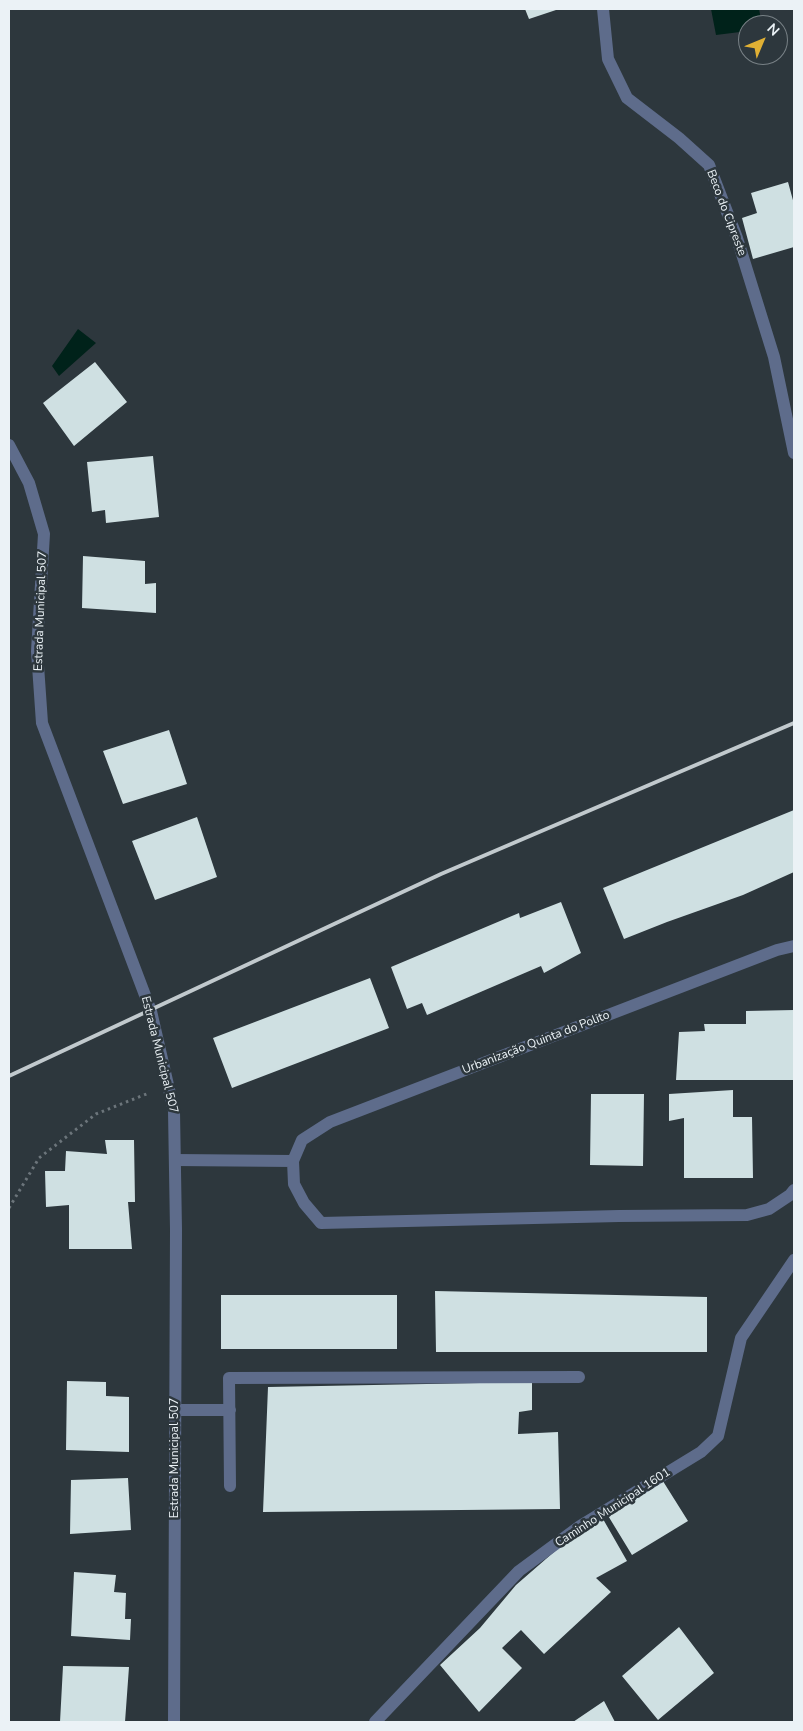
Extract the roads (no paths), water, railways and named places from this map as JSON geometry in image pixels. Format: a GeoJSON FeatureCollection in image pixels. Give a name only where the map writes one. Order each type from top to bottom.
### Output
{"type":"FeatureCollection","features":[{"type":"Feature","properties":{"kind":"street","name":"Beco do Cipreste"},"geometry":{"type":"LineString","coordinates":[[603,9],[608,59],[626,98],[679,138],[709,166],[737,238],[774,357],[794,453]]}},
{"type":"Feature","properties":{"kind":"street","name":"Estrada Municipal 507"},"geometry":{"type":"LineString","coordinates":[[9,445],[29,484],[44,534],[37,651],[42,722],[151,1011],[174,1111],[174,1722]]}},
{"type":"Feature","properties":{"kind":"street","name":"Urbanização Quinta do Polito"},"geometry":{"type":"LineString","coordinates":[[293,1161],[302,1140],[330,1122],[768,954],[794,946]]}},
{"type":"Feature","properties":{"kind":"street"},"geometry":{"type":"LineString","coordinates":[[175,1160],[293,1161],[294,1184],[304,1203],[321,1223],[609,1216],[747,1215],[769,1209],[790,1195],[794,1190]]}},
{"type":"Feature","properties":{"kind":"street","name":"Caminho Municipal 1601"},"geometry":{"type":"LineString","coordinates":[[375,1722],[519,1571],[580,1526],[701,1452],[718,1436],[741,1338],[794,1260]]}},
{"type":"Feature","properties":{"kind":"street"},"geometry":{"type":"LineString","coordinates":[[230,1486],[229,1378],[579,1377]]}},
{"type":"Feature","properties":{"kind":"street"},"geometry":{"type":"LineString","coordinates":[[175,1410],[230,1410]]}},
{"type":"Feature","properties":{"kind":"railway"},"geometry":{"type":"LineString","coordinates":[[9,1076],[441,874],[794,723]]}}]}
